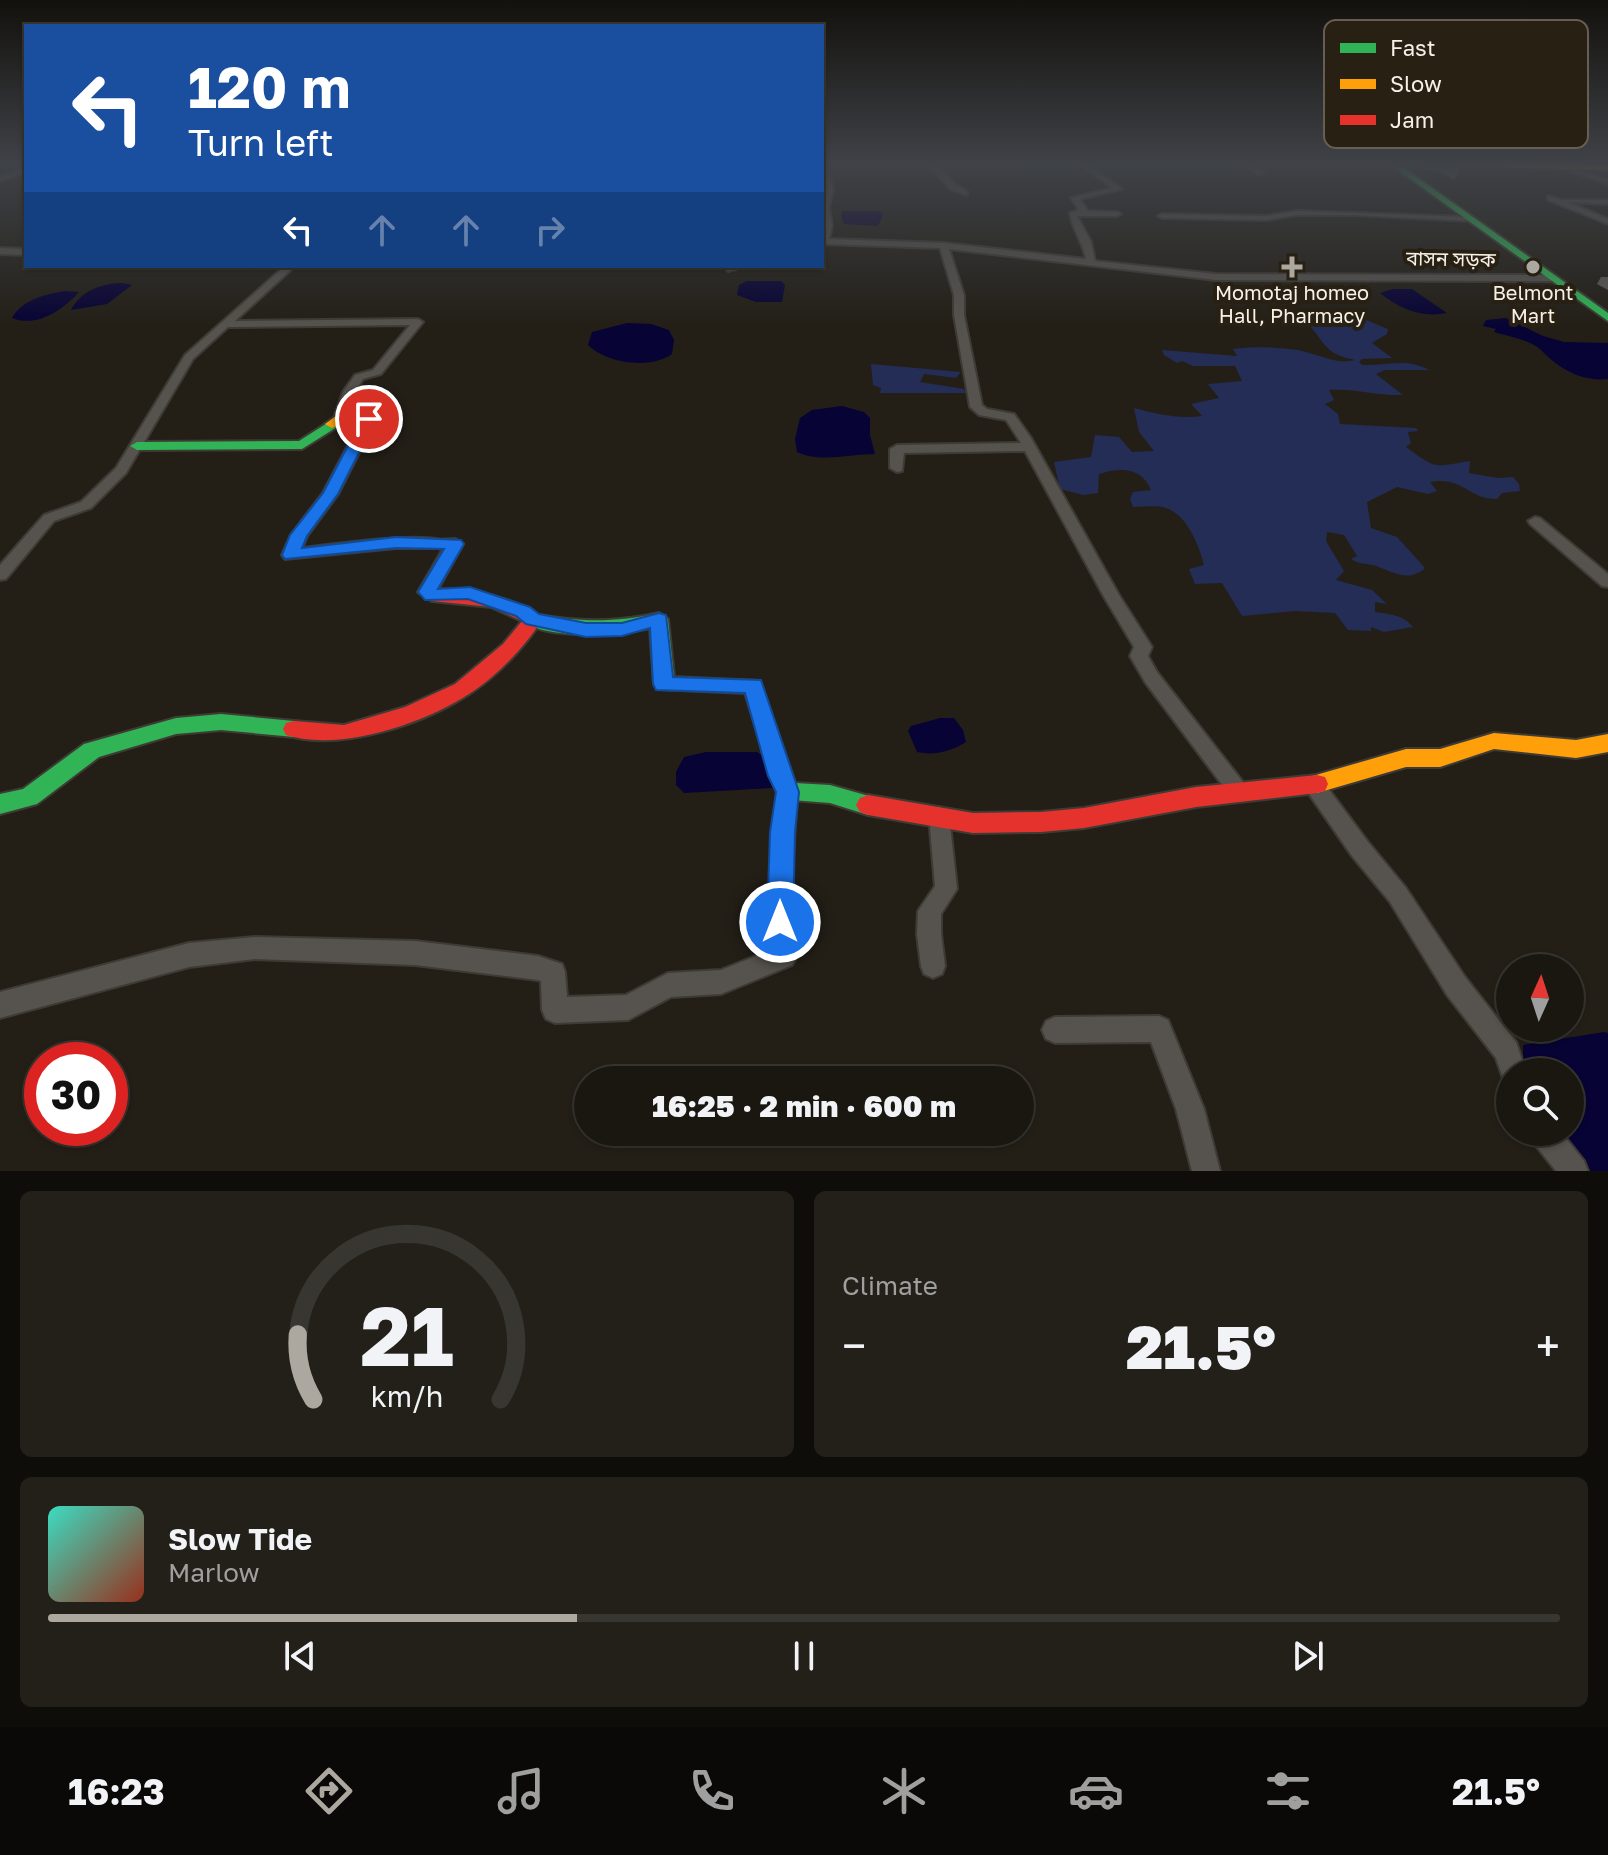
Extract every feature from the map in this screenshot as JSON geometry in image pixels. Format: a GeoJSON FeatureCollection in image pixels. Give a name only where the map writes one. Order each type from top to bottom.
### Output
{"type":"FeatureCollection","features":[{"type":"Feature","properties":{"kind":"main road"},"geometry":{"type":"LineString","coordinates":[[1486,218],[1608,300]]}},
{"type":"Feature","properties":{"kind":"main road"},"geometry":{"type":"LineString","coordinates":[[1471,219],[1608,318]]}},
{"type":"Feature","properties":{"kind":"main road"},"geometry":{"type":"LineString","coordinates":[[137,446],[302,445],[340,418],[358,416],[369,419],[330,494],[299,535],[291,555],[396,543],[455,544],[427,592],[432,595],[470,593],[523,611],[533,620],[586,630],[622,629],[659,619],[664,684],[753,686],[787,792],[830,794],[847,801],[973,823],[1041,822],[1084,818],[1239,792],[1314,785],[1406,758],[1440,758],[1494,741],[1576,749],[1608,743]]}},
{"type":"Feature","properties":{"kind":"main road"},"geometry":{"type":"LineString","coordinates":[[0,804],[29,797],[92,750],[176,726],[221,722],[344,733],[412,713],[462,689],[510,649],[533,620]]}},
{"type":"Feature","properties":{"kind":"street"},"geometry":{"type":"LineString","coordinates":[[824,238],[828,226],[827,218]]}},
{"type":"Feature","properties":{"kind":"street"},"geometry":{"type":"LineString","coordinates":[[1074,218],[1082,230],[1091,262]]}},
{"type":"Feature","properties":{"kind":"street"},"geometry":{"type":"LineString","coordinates":[[1248,218],[1268,218]]}},
{"type":"Feature","properties":{"kind":"street"},"geometry":{"type":"LineString","coordinates":[[1445,218],[1471,219]]}},
{"type":"Feature","properties":{"kind":"street","name":"বাসন সড়ক"},"geometry":{"type":"LineString","coordinates":[[824,241],[944,246],[1216,277],[1551,278]]}},
{"type":"Feature","properties":{"kind":"street"},"geometry":{"type":"LineString","coordinates":[[944,246],[957,285],[959,315],[976,407],[983,412],[1010,417],[1027,447],[1043,466],[1055,496],[1078,530],[1111,595],[1139,634],[1143,647],[1139,656],[1151,677],[1239,792]]}},
{"type":"Feature","properties":{"kind":"street"},"geometry":{"type":"LineString","coordinates":[[0,251],[24,252]]}},
{"type":"Feature","properties":{"kind":"street"},"geometry":{"type":"LineString","coordinates":[[0,575],[49,518],[86,505],[121,470],[189,357],[288,268]]}},
{"type":"Feature","properties":{"kind":"street"},"geometry":{"type":"LineString","coordinates":[[228,324],[418,321],[377,372],[359,377],[349,392],[340,418]]}},
{"type":"Feature","properties":{"kind":"street"},"geometry":{"type":"LineString","coordinates":[[897,468],[897,449],[1027,447]]}},
{"type":"Feature","properties":{"kind":"street"},"geometry":{"type":"LineString","coordinates":[[1535,521],[1608,582]]}},
{"type":"Feature","properties":{"kind":"street"},"geometry":{"type":"LineString","coordinates":[[1314,785],[1398,895],[1456,986],[1507,1051],[1509,1058]]}},
{"type":"Feature","properties":{"kind":"street"},"geometry":{"type":"LineString","coordinates":[[0,1005],[189,955],[255,948],[415,953],[538,968],[553,972],[555,1010],[628,1007],[668,985],[721,982],[784,957],[779,906],[787,792]]}},
{"type":"Feature","properties":{"kind":"street"},"geometry":{"type":"LineString","coordinates":[[933,966],[930,911],[946,889],[939,816]]}},
{"type":"Feature","properties":{"kind":"street"},"geometry":{"type":"LineString","coordinates":[[1055,1030],[1159,1029],[1190,1109],[1206,1171]]}},
{"type":"Feature","properties":{"kind":"street"},"geometry":{"type":"LineString","coordinates":[[1554,1146],[1574,1171]]}},
{"type":"Feature","properties":{"kind":"shaded area"},"geometry":{"type":"Polygon","coordinates":[[[842,218],[882,218],[878,226],[844,224],[842,218]]]}},
{"type":"Feature","properties":{"kind":"shaded area"},"geometry":{"type":"Polygon","coordinates":[[[747,281],[781,281],[785,285],[782,302],[756,302],[737,295],[739,285],[747,281]]]}},
{"type":"Feature","properties":{"kind":"shaded area"},"geometry":{"type":"Polygon","coordinates":[[[122,283],[132,285],[107,304],[71,310],[80,298],[92,290],[122,283]]]}},
{"type":"Feature","properties":{"kind":"shaded area"},"geometry":{"type":"Polygon","coordinates":[[[1412,289],[1447,313],[1411,311],[1380,293],[1412,289]]]}},
{"type":"Feature","properties":{"kind":"shaded area"},"geometry":{"type":"Polygon","coordinates":[[[64,291],[79,292],[49,316],[31,321],[12,318],[28,302],[64,291]]]}},
{"type":"Feature","properties":{"kind":"shaded area"},"geometry":{"type":"Polygon","coordinates":[[[1506,318],[1543,336],[1564,342],[1608,343],[1608,379],[1579,376],[1555,363],[1531,344],[1483,326],[1486,320],[1506,318]]]}},
{"type":"Feature","properties":{"kind":"shaded area"},"geometry":{"type":"Polygon","coordinates":[[[1366,320],[1388,329],[1387,334],[1372,343],[1392,358],[1362,359],[1359,362],[1362,365],[1405,363],[1429,370],[1385,370],[1376,374],[1403,395],[1329,390],[1334,400],[1325,404],[1338,414],[1340,424],[1416,428],[1418,431],[1408,432],[1411,443],[1406,447],[1430,463],[1441,465],[1470,461],[1469,473],[1513,477],[1519,484],[1520,491],[1502,493],[1497,499],[1480,496],[1451,482],[1430,482],[1437,491],[1428,494],[1397,487],[1367,502],[1371,528],[1397,537],[1425,568],[1413,575],[1401,575],[1354,561],[1351,559],[1357,556],[1344,535],[1327,532],[1326,541],[1344,571],[1336,580],[1372,590],[1387,604],[1375,602],[1375,612],[1391,614],[1413,627],[1384,632],[1371,627],[1371,631],[1348,630],[1335,613],[1295,611],[1242,616],[1222,583],[1195,584],[1189,569],[1204,565],[1195,540],[1180,517],[1162,507],[1133,507],[1130,499],[1133,492],[1151,490],[1142,477],[1130,471],[1115,470],[1099,474],[1098,493],[1083,495],[1060,489],[1054,462],[1091,457],[1095,435],[1119,437],[1132,452],[1154,451],[1139,432],[1134,408],[1176,416],[1202,416],[1191,404],[1219,398],[1208,384],[1242,381],[1235,366],[1177,363],[1164,355],[1162,350],[1237,356],[1233,349],[1273,348],[1298,350],[1334,360],[1355,360],[1333,352],[1310,326],[1324,323],[1365,324],[1366,320]]]}},
{"type":"Feature","properties":{"kind":"shaded area"},"geometry":{"type":"Polygon","coordinates":[[[627,323],[651,324],[669,330],[674,340],[672,354],[652,362],[628,362],[606,356],[588,345],[592,332],[627,323]]]}},
{"type":"Feature","properties":{"kind":"shaded area"},"geometry":{"type":"Polygon","coordinates":[[[871,364],[961,372],[956,378],[924,374],[920,382],[964,389],[966,393],[880,393],[881,388],[873,385],[871,364]]]}},
{"type":"Feature","properties":{"kind":"shaded area"},"geometry":{"type":"Polygon","coordinates":[[[842,406],[864,412],[870,418],[875,454],[815,457],[797,452],[795,439],[800,418],[812,410],[842,406]]]}},
{"type":"Feature","properties":{"kind":"shaded area"},"geometry":{"type":"Polygon","coordinates":[[[940,718],[954,718],[963,730],[966,742],[943,752],[917,752],[908,731],[911,726],[940,718]]]}},
{"type":"Feature","properties":{"kind":"shaded area"},"geometry":{"type":"Polygon","coordinates":[[[706,752],[757,752],[763,756],[772,788],[684,793],[676,785],[676,772],[684,757],[706,752]]]}},
{"type":"Feature","properties":{"kind":"shaded area"},"geometry":{"type":"Polygon","coordinates":[[[1608,1033],[1608,1171],[1587,1171],[1566,1146],[1584,1146],[1584,1058],[1523,1058],[1523,1045],[1584,1042],[1584,1035],[1608,1033]]]}},
{"type":"Feature","properties":{"kind":"traffic: fast"},"geometry":{"type":"LineString","coordinates":[[1468,218],[1608,318]]}},
{"type":"Feature","properties":{"kind":"traffic: fast"},"geometry":{"type":"LineString","coordinates":[[137,446],[302,445],[332,424]]}},
{"type":"Feature","properties":{"kind":"traffic: fast"},"geometry":{"type":"LineString","coordinates":[[533,620],[596,628],[659,619],[664,684],[753,686],[787,792],[830,794],[868,805]]}},
{"type":"Feature","properties":{"kind":"traffic: fast"},"geometry":{"type":"LineString","coordinates":[[0,804],[29,797],[92,750],[176,726],[221,722],[294,729]]}},
{"type":"Feature","properties":{"kind":"traffic: slow"},"geometry":{"type":"LineString","coordinates":[[332,424],[350,417],[369,419],[330,494],[299,535],[291,555],[396,543],[443,544]]}},
{"type":"Feature","properties":{"kind":"traffic: slow"},"geometry":{"type":"LineString","coordinates":[[1317,784],[1406,758],[1440,758],[1494,741],[1576,749],[1608,743]]}},
{"type":"Feature","properties":{"kind":"traffic: jam"},"geometry":{"type":"LineString","coordinates":[[294,729],[344,733],[412,713],[462,689],[510,649],[533,620],[497,602],[427,592],[455,544],[443,544]]}},
{"type":"Feature","properties":{"kind":"traffic: jam"},"geometry":{"type":"LineString","coordinates":[[868,805],[973,823],[1041,822],[1084,818],[1196,797],[1317,784]]}},
{"type":"Feature","properties":{"kind":"place","name":"Momotaj homeo Hall, Pharmacy"},"geometry":{"type":"Point","coordinates":[1292,267]}},
{"type":"Feature","properties":{"kind":"place","name":"Belmont Mart"},"geometry":{"type":"Point","coordinates":[1533,267]}},
{"type":"Feature","properties":{"kind":"route"},"geometry":{"type":"LineString","coordinates":[[369,419],[330,494],[299,535],[291,555],[396,543],[455,544],[427,592],[432,595],[470,593],[523,611],[533,620],[586,630],[622,629],[659,619],[664,684],[753,686],[787,792],[780,922]]}}]}
